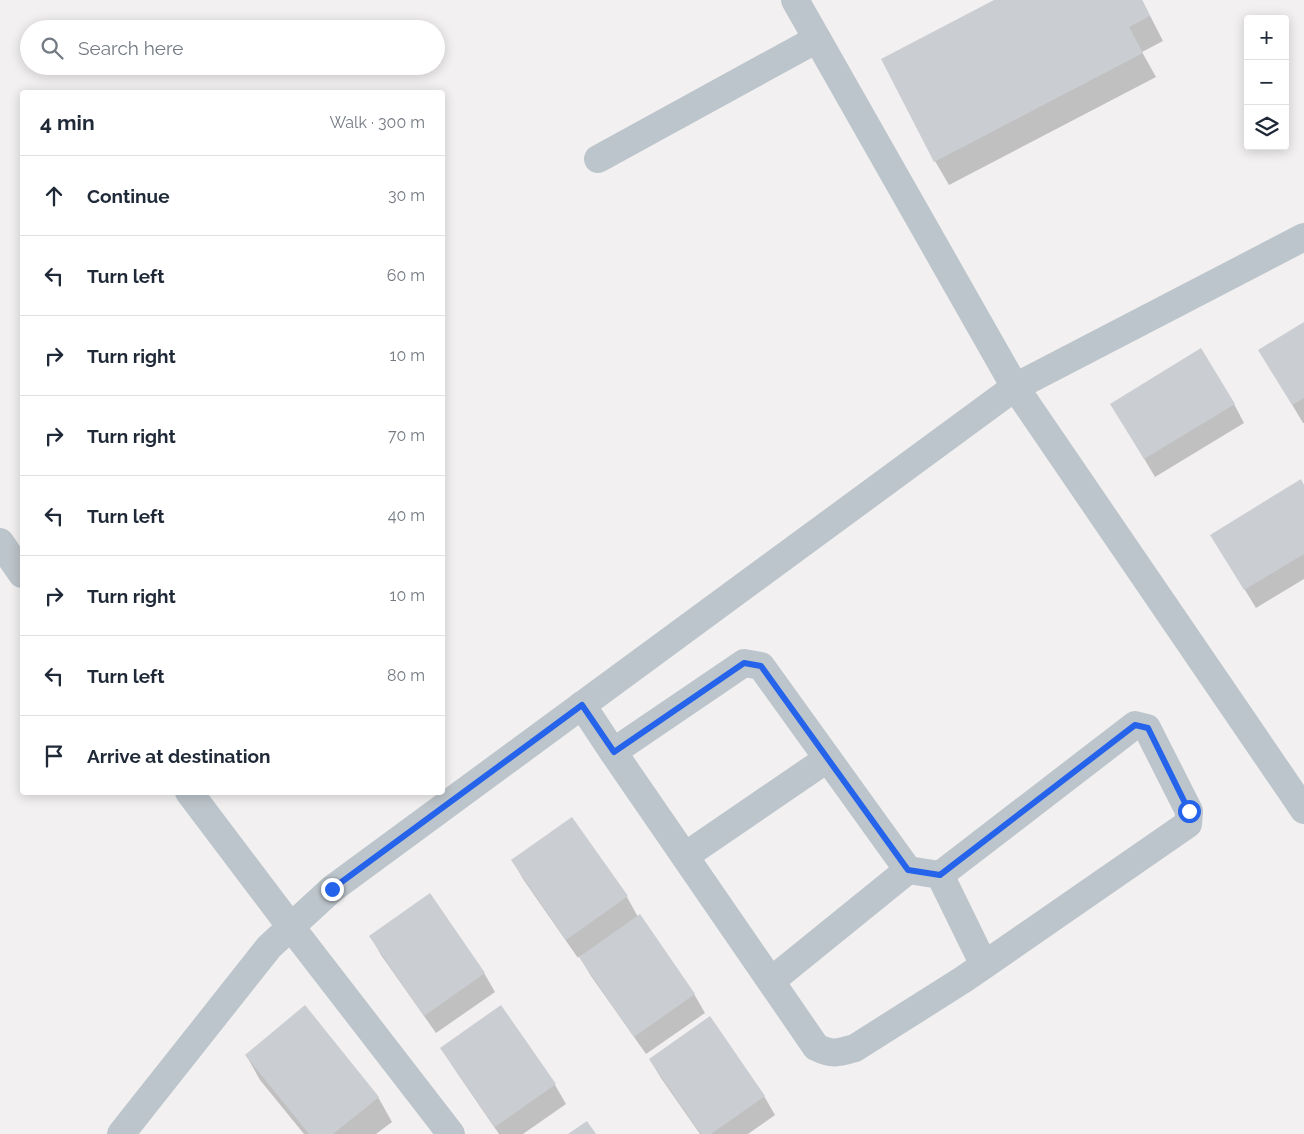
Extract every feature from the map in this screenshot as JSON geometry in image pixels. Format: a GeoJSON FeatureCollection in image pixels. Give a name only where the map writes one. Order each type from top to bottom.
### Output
{"type":"FeatureCollection","features":[{"type":"Feature","properties":{"kind":"street"},"geometry":{"type":"LineString","coordinates":[[795,0],[1015,387],[1304,810]]}},
{"type":"Feature","properties":{"kind":"street"},"geometry":{"type":"LineString","coordinates":[[598,159],[817,39]]}},
{"type":"Feature","properties":{"kind":"street"},"geometry":{"type":"LineString","coordinates":[[121,1134],[269,947],[332,889],[1015,387],[1304,237]]}},
{"type":"Feature","properties":{"kind":"street"},"geometry":{"type":"LineString","coordinates":[[0,542],[20,571]]}},
{"type":"Feature","properties":{"kind":"street"},"geometry":{"type":"LineString","coordinates":[[582,705],[614,752],[771,982],[816,1047],[828,1053],[840,1053],[855,1048],[984,965],[1188,824],[1189,811],[1148,728],[1135,725],[940,875],[908,870],[761,666],[744,663],[614,752]]}},
{"type":"Feature","properties":{"kind":"street"},"geometry":{"type":"LineString","coordinates":[[685,856],[827,758]]}},
{"type":"Feature","properties":{"kind":"street"},"geometry":{"type":"LineString","coordinates":[[191,795],[290,927],[452,1134]]}},
{"type":"Feature","properties":{"kind":"street"},"geometry":{"type":"LineString","coordinates":[[771,982],[908,870]]}},
{"type":"Feature","properties":{"kind":"street"},"geometry":{"type":"LineString","coordinates":[[940,875],[984,965]]}},
{"type":"Feature","properties":{"kind":"building"},"geometry":{"type":"Polygon","coordinates":[[[994,0],[1142,0],[1150,16],[1129,27],[1143,53],[934,162],[881,59],[994,0]]]}},
{"type":"Feature","properties":{"kind":"building"},"geometry":{"type":"Polygon","coordinates":[[[1304,322],[1304,398],[1292,405],[1258,350],[1304,322]]]}},
{"type":"Feature","properties":{"kind":"building"},"geometry":{"type":"Polygon","coordinates":[[[1201,348],[1235,404],[1144,459],[1110,404],[1201,348]]]}},
{"type":"Feature","properties":{"kind":"building"},"geometry":{"type":"Polygon","coordinates":[[[1301,479],[1304,485],[1304,554],[1244,590],[1210,535],[1301,479]]]}},
{"type":"Feature","properties":{"kind":"building"},"geometry":{"type":"Polygon","coordinates":[[[572,817],[628,896],[566,940],[511,860],[572,817]]]}},
{"type":"Feature","properties":{"kind":"building"},"geometry":{"type":"Polygon","coordinates":[[[430,893],[485,973],[424,1016],[369,936],[430,893]]]}},
{"type":"Feature","properties":{"kind":"building"},"geometry":{"type":"Polygon","coordinates":[[[640,914],[695,994],[634,1037],[579,957],[640,914]]]}},
{"type":"Feature","properties":{"kind":"building"},"geometry":{"type":"Polygon","coordinates":[[[305,1005],[379,1097],[333,1134],[309,1134],[245,1055],[305,1005]]]}},
{"type":"Feature","properties":{"kind":"building"},"geometry":{"type":"Polygon","coordinates":[[[501,1005],[556,1084],[495,1127],[440,1048],[501,1005]]]}},
{"type":"Feature","properties":{"kind":"building"},"geometry":{"type":"Polygon","coordinates":[[[710,1016],[765,1096],[711,1134],[701,1134],[649,1059],[710,1016]]]}},
{"type":"Feature","properties":{"kind":"building"},"geometry":{"type":"Polygon","coordinates":[[[587,1121],[596,1134],[568,1134],[587,1121]]]}},
{"type":"Feature","properties":{"kind":"route"},"geometry":{"type":"LineString","coordinates":[[332,889],[582,705],[614,752],[744,663],[761,666],[908,870],[940,875],[1135,725],[1148,728],[1189,811]]}}]}
